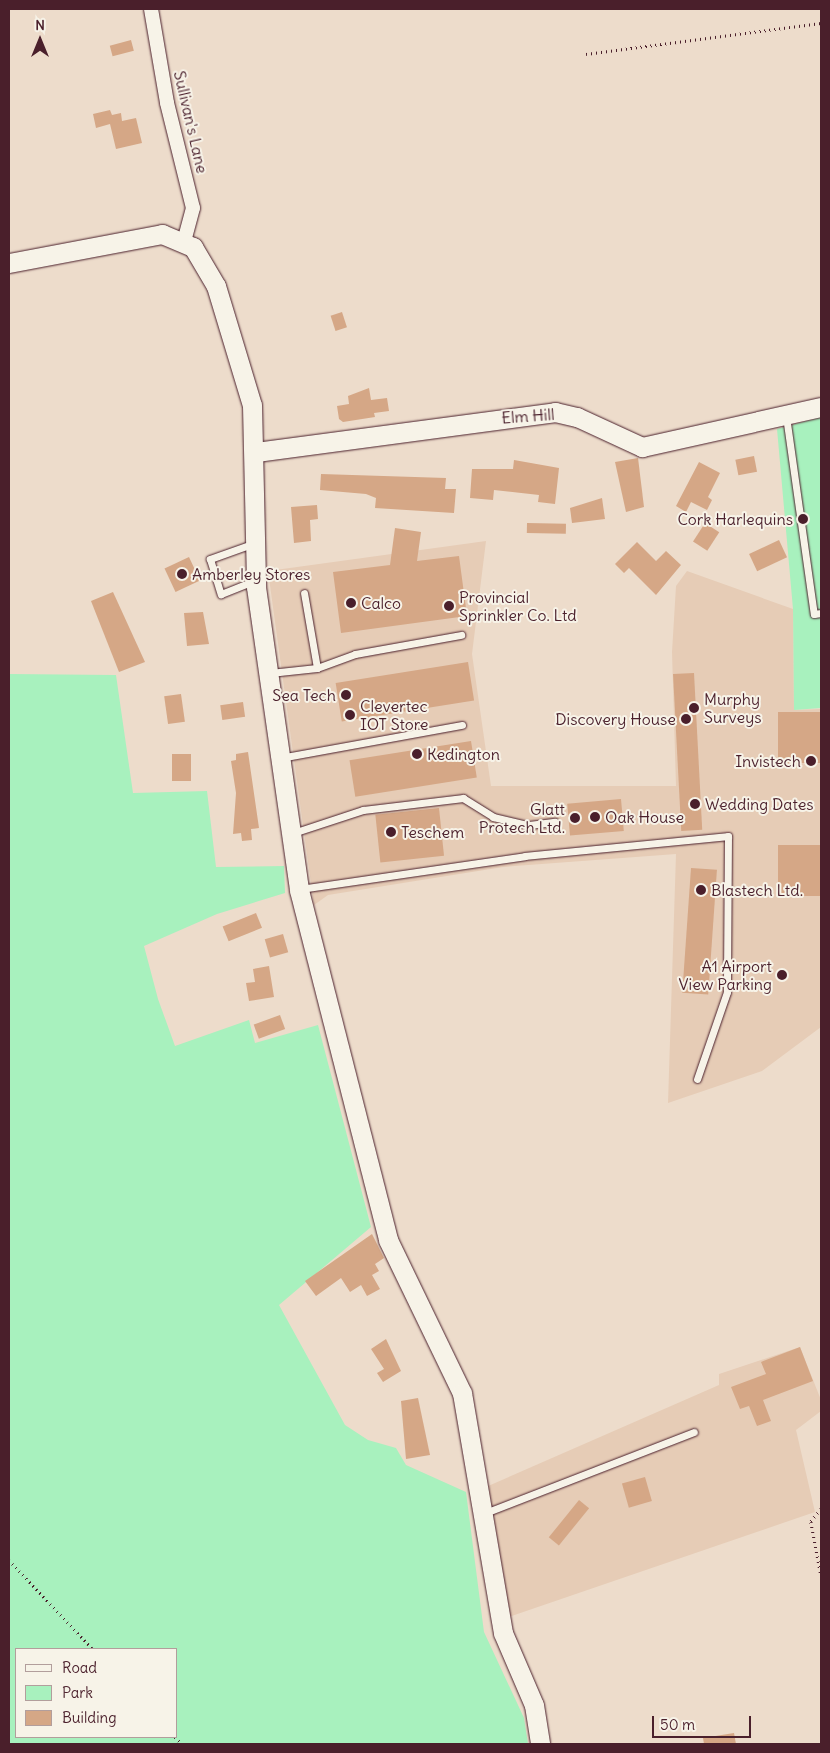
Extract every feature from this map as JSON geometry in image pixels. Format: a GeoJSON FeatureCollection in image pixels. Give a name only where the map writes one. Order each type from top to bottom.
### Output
{"type":"FeatureCollection","features":[{"type":"Feature","properties":{"kind":"street","name":"Sullivan's Lane"},"geometry":{"type":"LineString","coordinates":[[151,9],[167,103],[192,208],[184,242]]}},
{"type":"Feature","properties":{"kind":"street"},"geometry":{"type":"LineString","coordinates":[[9,262],[150,233],[184,242],[201,255],[216,286],[252,405],[256,452],[253,543],[255,580],[266,674],[299,890],[388,1240],[462,1392],[503,1633],[534,1705],[540,1744]]}},
{"type":"Feature","properties":{"kind":"street","name":"Elm Hill"},"geometry":{"type":"LineString","coordinates":[[256,452],[556,412],[577,417],[642,447],[821,408]]}},
{"type":"Feature","properties":{"kind":"lane"},"geometry":{"type":"LineString","coordinates":[[786,415],[814,614],[821,613]]}},
{"type":"Feature","properties":{"kind":"lane"},"geometry":{"type":"LineString","coordinates":[[253,543],[210,559],[221,594],[255,580]]}},
{"type":"Feature","properties":{"kind":"lane"},"geometry":{"type":"LineString","coordinates":[[304,593],[317,668]]}},
{"type":"Feature","properties":{"kind":"lane"},"geometry":{"type":"LineString","coordinates":[[266,674],[317,668],[355,654],[461,635]]}},
{"type":"Feature","properties":{"kind":"lane"},"geometry":{"type":"LineString","coordinates":[[279,758],[462,725]]}},
{"type":"Feature","properties":{"kind":"lane"},"geometry":{"type":"LineString","coordinates":[[291,834],[363,810],[463,798],[493,817],[529,825],[555,822]]}},
{"type":"Feature","properties":{"kind":"lane"},"geometry":{"type":"LineString","coordinates":[[299,890],[525,856],[728,836],[728,992],[697,1078]]}},
{"type":"Feature","properties":{"kind":"lane"},"geometry":{"type":"LineString","coordinates":[[482,1514],[694,1432]]}},
{"type":"Feature","properties":{"kind":"path"},"geometry":{"type":"LineString","coordinates":[[586,54],[821,23]]}},
{"type":"Feature","properties":{"kind":"path"},"geometry":{"type":"LineString","coordinates":[[821,1509],[812,1522],[821,1575]]}},
{"type":"Feature","properties":{"kind":"path"},"geometry":{"type":"LineString","coordinates":[[9,1560],[92,1648]]}},
{"type":"Feature","properties":{"kind":"shaded area"},"geometry":{"type":"Polygon","coordinates":[[[486,541],[472,654],[491,786],[676,786],[672,652],[676,586],[687,571],[793,609],[794,710],[821,709],[821,1027],[762,1071],[668,1103],[676,854],[503,867],[328,895],[314,905],[268,571],[486,541]]]}},
{"type":"Feature","properties":{"kind":"shaded area"},"geometry":{"type":"Polygon","coordinates":[[[800,1347],[821,1400],[821,1411],[796,1430],[815,1512],[500,1620],[479,1490],[719,1385],[719,1374],[800,1347]]]}},
{"type":"Feature","properties":{"kind":"green space","name":"Cork Harlequins"},"geometry":{"type":"Polygon","coordinates":[[[821,417],[821,708],[794,710],[793,609],[777,429],[821,417]]]}},
{"type":"Feature","properties":{"kind":"green space"},"geometry":{"type":"Polygon","coordinates":[[[9,674],[116,675],[133,793],[207,791],[216,867],[284,866],[285,893],[217,914],[144,946],[158,999],[175,1046],[249,1020],[255,1043],[318,1025],[371,1227],[279,1305],[345,1425],[368,1440],[396,1448],[406,1465],[466,1492],[484,1632],[524,1718],[528,1744],[9,1744],[9,674]]]}},
{"type":"Feature","properties":{"kind":"building"},"geometry":{"type":"Polygon","coordinates":[[[131,40],[134,51],[113,56],[110,46],[131,40]]]}},
{"type":"Feature","properties":{"kind":"building"},"geometry":{"type":"Polygon","coordinates":[[[110,110],[112,115],[121,113],[122,121],[136,118],[142,143],[116,149],[110,124],[96,128],[93,114],[110,110]]]}},
{"type":"Feature","properties":{"kind":"building"},"geometry":{"type":"Polygon","coordinates":[[[342,312],[347,327],[336,331],[331,316],[342,312]]]}},
{"type":"Feature","properties":{"kind":"building"},"geometry":{"type":"Polygon","coordinates":[[[369,388],[371,400],[387,398],[389,411],[374,413],[375,417],[343,422],[339,419],[337,406],[349,404],[348,396],[369,388]]]}},
{"type":"Feature","properties":{"kind":"building"},"geometry":{"type":"Polygon","coordinates":[[[754,456],[757,472],[738,475],[735,460],[754,456]]]}},
{"type":"Feature","properties":{"kind":"building"},"geometry":{"type":"Polygon","coordinates":[[[638,458],[644,507],[626,512],[615,462],[638,458]]]}},
{"type":"Feature","properties":{"kind":"building"},"geometry":{"type":"Polygon","coordinates":[[[514,460],[559,468],[555,504],[538,502],[539,495],[494,490],[493,500],[470,498],[472,469],[513,469],[514,460]]]}},
{"type":"Feature","properties":{"kind":"building"},"geometry":{"type":"Polygon","coordinates":[[[699,462],[720,473],[708,497],[712,500],[707,510],[691,502],[686,512],[676,506],[699,462]]]}},
{"type":"Feature","properties":{"kind":"building"},"geometry":{"type":"Polygon","coordinates":[[[321,474],[446,478],[445,489],[456,489],[454,513],[375,508],[376,498],[366,494],[320,490],[321,474]]]}},
{"type":"Feature","properties":{"kind":"building"},"geometry":{"type":"Polygon","coordinates":[[[602,498],[605,519],[572,523],[570,508],[602,498]]]}},
{"type":"Feature","properties":{"kind":"building"},"geometry":{"type":"Polygon","coordinates":[[[317,505],[318,519],[310,520],[311,541],[294,543],[291,507],[317,505]]]}},
{"type":"Feature","properties":{"kind":"building"},"geometry":{"type":"Polygon","coordinates":[[[527,523],[566,524],[566,534],[527,533],[527,523]]]}},
{"type":"Feature","properties":{"kind":"building"},"geometry":{"type":"Polygon","coordinates":[[[705,523],[719,532],[707,551],[693,541],[705,523]]]}},
{"type":"Feature","properties":{"kind":"building"},"geometry":{"type":"Polygon","coordinates":[[[395,528],[421,532],[417,561],[459,556],[467,616],[341,633],[333,572],[390,565],[395,528]]]}},
{"type":"Feature","properties":{"kind":"building"},"geometry":{"type":"Polygon","coordinates":[[[779,540],[787,557],[757,571],[749,554],[779,540]]]}},
{"type":"Feature","properties":{"kind":"building"},"geometry":{"type":"Polygon","coordinates":[[[637,542],[656,561],[666,551],[681,565],[656,595],[629,568],[624,573],[615,564],[637,542]]]}},
{"type":"Feature","properties":{"kind":"building","name":"Amberley Stores"},"geometry":{"type":"Polygon","coordinates":[[[189,557],[200,581],[176,592],[165,568],[189,557]]]}},
{"type":"Feature","properties":{"kind":"building"},"geometry":{"type":"Polygon","coordinates":[[[113,592],[145,662],[119,672],[91,601],[113,592]]]}},
{"type":"Feature","properties":{"kind":"building"},"geometry":{"type":"Polygon","coordinates":[[[203,612],[209,644],[187,646],[184,613],[203,612]]]}},
{"type":"Feature","properties":{"kind":"building"},"geometry":{"type":"Polygon","coordinates":[[[468,662],[474,701],[342,721],[336,683],[468,662]]]}},
{"type":"Feature","properties":{"kind":"building"},"geometry":{"type":"Polygon","coordinates":[[[694,673],[702,830],[681,831],[673,674],[694,673]]]}},
{"type":"Feature","properties":{"kind":"building"},"geometry":{"type":"Polygon","coordinates":[[[181,694],[185,722],[168,724],[164,696],[181,694]]]}},
{"type":"Feature","properties":{"kind":"building"},"geometry":{"type":"Polygon","coordinates":[[[243,702],[245,717],[222,720],[220,705],[243,702]]]}},
{"type":"Feature","properties":{"kind":"building"},"geometry":{"type":"Polygon","coordinates":[[[778,712],[821,712],[821,763],[778,763],[778,712]]]}},
{"type":"Feature","properties":{"kind":"building"},"geometry":{"type":"Polygon","coordinates":[[[471,741],[477,778],[355,797],[350,760],[471,741]]]}},
{"type":"Feature","properties":{"kind":"building"},"geometry":{"type":"Polygon","coordinates":[[[248,752],[259,828],[251,829],[252,840],[242,841],[241,833],[233,834],[236,793],[231,761],[236,760],[236,754],[248,752]]]}},
{"type":"Feature","properties":{"kind":"building"},"geometry":{"type":"Polygon","coordinates":[[[172,754],[191,754],[191,781],[172,781],[172,754]]]}},
{"type":"Feature","properties":{"kind":"building","name":"Oak House"},"geometry":{"type":"Polygon","coordinates":[[[621,799],[624,831],[570,836],[567,804],[621,799]]]}},
{"type":"Feature","properties":{"kind":"building"},"geometry":{"type":"Polygon","coordinates":[[[439,808],[444,856],[380,862],[375,815],[439,808]]]}},
{"type":"Feature","properties":{"kind":"building"},"geometry":{"type":"Polygon","coordinates":[[[778,845],[821,845],[821,896],[778,896],[778,845]]]}},
{"type":"Feature","properties":{"kind":"building"},"geometry":{"type":"Polygon","coordinates":[[[691,868],[717,870],[708,995],[682,993],[691,868]]]}},
{"type":"Feature","properties":{"kind":"building"},"geometry":{"type":"Polygon","coordinates":[[[256,913],[262,928],[229,941],[223,926],[256,913]]]}},
{"type":"Feature","properties":{"kind":"building"},"geometry":{"type":"Polygon","coordinates":[[[283,934],[288,952],[270,958],[265,939],[283,934]]]}},
{"type":"Feature","properties":{"kind":"building"},"geometry":{"type":"Polygon","coordinates":[[[269,966],[274,997],[249,1001],[246,983],[255,982],[253,969],[269,966]]]}},
{"type":"Feature","properties":{"kind":"building"},"geometry":{"type":"Polygon","coordinates":[[[280,1015],[285,1029],[259,1039],[254,1025],[280,1015]]]}},
{"type":"Feature","properties":{"kind":"building"},"geometry":{"type":"Polygon","coordinates":[[[372,1234],[384,1258],[375,1264],[379,1271],[372,1275],[380,1289],[367,1296],[361,1285],[350,1292],[341,1278],[316,1296],[305,1281],[372,1234]]]}},
{"type":"Feature","properties":{"kind":"building"},"geometry":{"type":"Polygon","coordinates":[[[386,1339],[401,1371],[383,1382],[377,1373],[384,1369],[371,1349],[386,1339]]]}},
{"type":"Feature","properties":{"kind":"building"},"geometry":{"type":"Polygon","coordinates":[[[800,1347],[813,1381],[763,1400],[771,1421],[757,1426],[749,1406],[740,1409],[731,1387],[766,1374],[761,1362],[800,1347]]]}},
{"type":"Feature","properties":{"kind":"building"},"geometry":{"type":"Polygon","coordinates":[[[418,1398],[430,1455],[406,1459],[401,1401],[418,1398]]]}},
{"type":"Feature","properties":{"kind":"building"},"geometry":{"type":"Polygon","coordinates":[[[645,1477],[652,1501],[629,1508],[622,1484],[645,1477]]]}},
{"type":"Feature","properties":{"kind":"building"},"geometry":{"type":"Polygon","coordinates":[[[579,1500],[589,1508],[559,1545],[549,1537],[579,1500]]]}},
{"type":"Feature","properties":{"kind":"building"},"geometry":{"type":"Polygon","coordinates":[[[734,1733],[736,1744],[704,1744],[703,1738],[734,1733]]]}},
{"type":"Feature","properties":{"kind":"place","name":"Cork Harlequins"},"geometry":{"type":"Point","coordinates":[803,519]}},
{"type":"Feature","properties":{"kind":"place","name":"Amberley Stores"},"geometry":{"type":"Point","coordinates":[182,574]}},
{"type":"Feature","properties":{"kind":"place","name":"Calco"},"geometry":{"type":"Point","coordinates":[351,603]}},
{"type":"Feature","properties":{"kind":"place","name":"Provincial Sprinkler Co. Ltd"},"geometry":{"type":"Point","coordinates":[449,606]}},
{"type":"Feature","properties":{"kind":"place","name":"Sea Tech"},"geometry":{"type":"Point","coordinates":[346,695]}},
{"type":"Feature","properties":{"kind":"place","name":"Murphy Surveys"},"geometry":{"type":"Point","coordinates":[694,708]}},
{"type":"Feature","properties":{"kind":"place","name":"Clevertec IOT Store"},"geometry":{"type":"Point","coordinates":[350,715]}},
{"type":"Feature","properties":{"kind":"place","name":"Discovery House"},"geometry":{"type":"Point","coordinates":[686,719]}},
{"type":"Feature","properties":{"kind":"place","name":"Kedington"},"geometry":{"type":"Point","coordinates":[417,754]}},
{"type":"Feature","properties":{"kind":"place","name":"Invistech"},"geometry":{"type":"Point","coordinates":[811,761]}},
{"type":"Feature","properties":{"kind":"place","name":"Wedding Dates"},"geometry":{"type":"Point","coordinates":[695,804]}},
{"type":"Feature","properties":{"kind":"place","name":"Oak House"},"geometry":{"type":"Point","coordinates":[595,817]}},
{"type":"Feature","properties":{"kind":"place","name":"Glatt Protech Ltd."},"geometry":{"type":"Point","coordinates":[575,818]}},
{"type":"Feature","properties":{"kind":"place","name":"Teschem"},"geometry":{"type":"Point","coordinates":[391,832]}},
{"type":"Feature","properties":{"kind":"place","name":"Blastech Ltd."},"geometry":{"type":"Point","coordinates":[701,890]}},
{"type":"Feature","properties":{"kind":"place","name":"A1 Airport View Parking"},"geometry":{"type":"Point","coordinates":[782,975]}}]}
